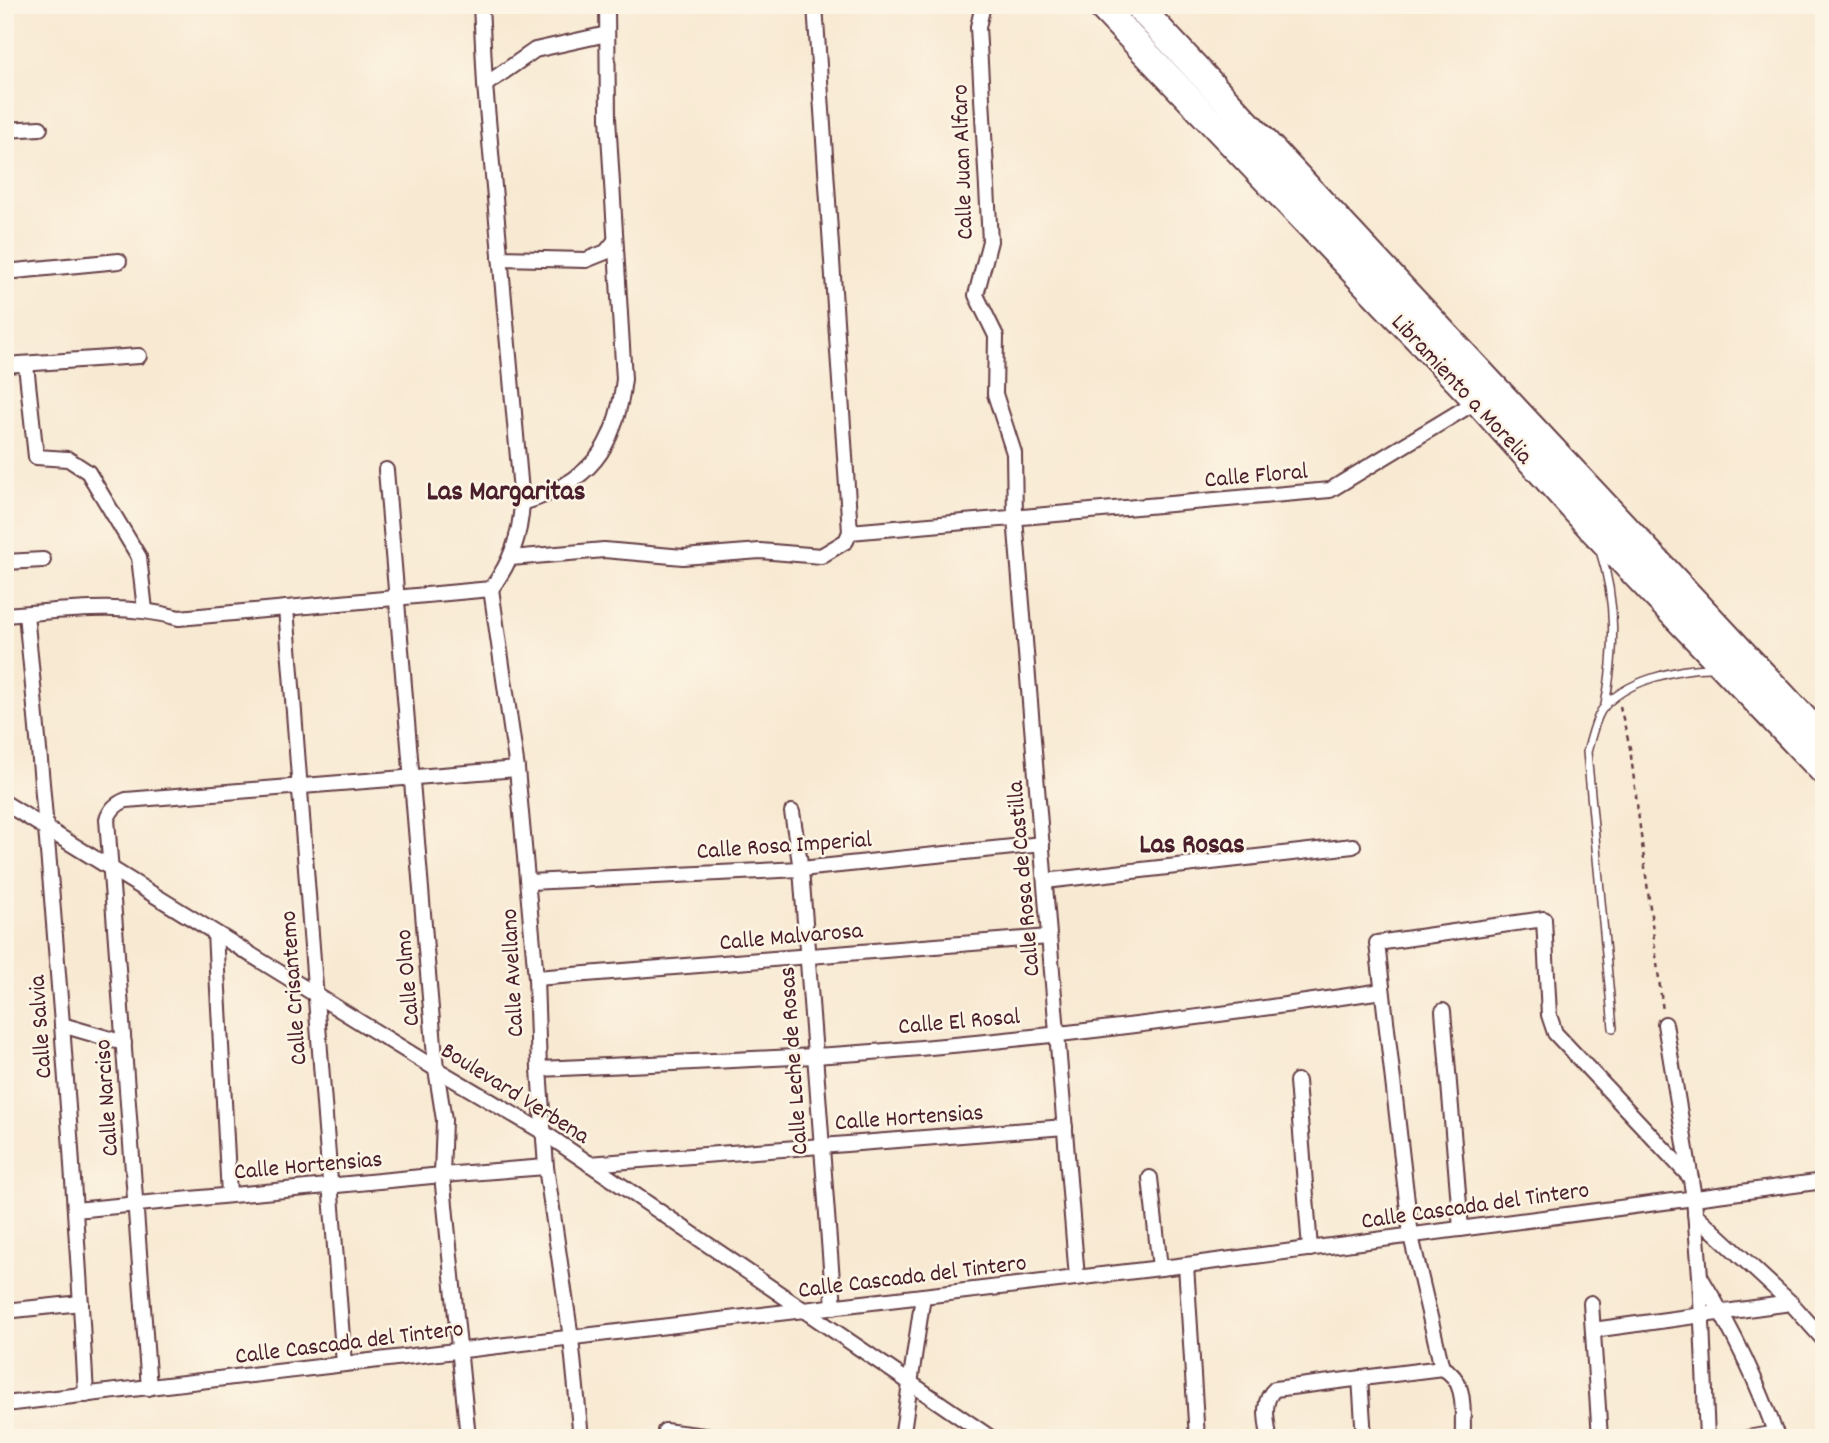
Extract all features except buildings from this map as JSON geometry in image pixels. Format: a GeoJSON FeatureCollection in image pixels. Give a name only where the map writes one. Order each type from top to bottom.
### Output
{"type":"FeatureCollection","features":[{"type":"Feature","properties":{"kind":"highway","name":"Libramiento a Morelia"},"geometry":{"type":"LineString","coordinates":[[1100,5],[1477,401],[1593,530],[1824,772]]}},
{"type":"Feature","properties":{"kind":"highway","name":"Libramiento a Morelia"},"geometry":{"type":"LineString","coordinates":[[1137,5],[1824,740]]}},
{"type":"Feature","properties":{"kind":"street"},"geometry":{"type":"LineString","coordinates":[[5,615],[109,607],[145,610],[179,618],[491,590],[511,558],[519,531],[522,503],[485,85],[481,5]]}},
{"type":"Feature","properties":{"kind":"street"},"geometry":{"type":"LineString","coordinates":[[522,503],[548,495],[573,481],[595,461],[614,427],[620,408],[624,379],[608,118],[607,5]]}},
{"type":"Feature","properties":{"kind":"street"},"geometry":{"type":"LineString","coordinates":[[511,558],[604,550],[683,557],[761,551],[821,556],[846,541],[850,532],[815,5]]}},
{"type":"Feature","properties":{"kind":"street","name":"Calle Juan Alfaro"},"geometry":{"type":"LineString","coordinates":[[983,5],[978,27],[990,241],[976,295],[996,335],[995,394],[1014,453],[1014,518]]}},
{"type":"Feature","properties":{"kind":"street"},"geometry":{"type":"LineString","coordinates":[[485,85],[535,50],[607,34]]}},
{"type":"Feature","properties":{"kind":"street"},"geometry":{"type":"LineString","coordinates":[[5,130],[40,128]]}},
{"type":"Feature","properties":{"kind":"street"},"geometry":{"type":"LineString","coordinates":[[500,258],[586,260],[606,252],[614,242]]}},
{"type":"Feature","properties":{"kind":"street"},"geometry":{"type":"LineString","coordinates":[[5,272],[119,261]]}},
{"type":"Feature","properties":{"kind":"street"},"geometry":{"type":"LineString","coordinates":[[5,365],[139,356]]}},
{"type":"Feature","properties":{"kind":"street"},"geometry":{"type":"LineString","coordinates":[[26,365],[36,457],[68,459],[88,471],[139,557],[145,610]]}},
{"type":"Feature","properties":{"kind":"street","name":"Calle Floral"},"geometry":{"type":"LineString","coordinates":[[850,532],[1330,490],[1477,401]]}},
{"type":"Feature","properties":{"kind":"street","name":"Calle Olmo"},"geometry":{"type":"LineString","coordinates":[[386,470],[436,1069],[444,1121],[442,1175],[468,1438]]}},
{"type":"Feature","properties":{"kind":"street","name":"Calle Rosa de Castilla"},"geometry":{"type":"LineString","coordinates":[[1014,518],[1077,1278]]}},
{"type":"Feature","properties":{"kind":"street"},"geometry":{"type":"LineString","coordinates":[[5,562],[43,559]]}},
{"type":"Feature","properties":{"kind":"street","name":"Calle Avellano"},"geometry":{"type":"LineString","coordinates":[[491,590],[517,769],[529,882],[546,1167],[571,1338],[581,1438]]}},
{"type":"Feature","properties":{"kind":"street","name":"Calle Crisantemo"},"geometry":{"type":"LineString","coordinates":[[286,608],[344,1364]]}},
{"type":"Feature","properties":{"kind":"street","name":"Calle Salvia"},"geometry":{"type":"LineString","coordinates":[[26,614],[47,829],[86,1395]]}},
{"type":"Feature","properties":{"kind":"street"},"geometry":{"type":"LineString","coordinates":[[300,786],[517,769]]}},
{"type":"Feature","properties":{"kind":"street","name":"Calle Narciso"},"geometry":{"type":"LineString","coordinates":[[149,1388],[107,819],[114,807],[126,800],[300,786]]}},
{"type":"Feature","properties":{"kind":"street","name":"Boulevard Verbena"},"geometry":{"type":"LineString","coordinates":[[5,803],[543,1132],[983,1435]]}},
{"type":"Feature","properties":{"kind":"street","name":"Calle Leche de Rosas"},"geometry":{"type":"LineString","coordinates":[[792,812],[800,869],[834,1307]]}},
{"type":"Feature","properties":{"kind":"street","name":"Calle Rosa Imperial"},"geometry":{"type":"LineString","coordinates":[[529,882],[800,869],[1042,844]]}},
{"type":"Feature","properties":{"kind":"street"},"geometry":{"type":"LineString","coordinates":[[1045,881],[1353,846]]}},
{"type":"Feature","properties":{"kind":"street"},"geometry":{"type":"LineString","coordinates":[[1442,1368],[1411,1236],[1377,943],[1544,919],[1549,1015],[1555,1033],[1691,1178]]}},
{"type":"Feature","properties":{"kind":"street"},"geometry":{"type":"LineString","coordinates":[[215,933],[229,1195]]}},
{"type":"Feature","properties":{"kind":"street","name":"Calle Malvarosa"},"geometry":{"type":"LineString","coordinates":[[536,978],[1049,937]]}},
{"type":"Feature","properties":{"kind":"street","name":"Calle El Rosal"},"geometry":{"type":"LineString","coordinates":[[539,1069],[815,1056],[1057,1034],[1382,991]]}},
{"type":"Feature","properties":{"kind":"street"},"geometry":{"type":"LineString","coordinates":[[1443,1011],[1461,1229]]}},
{"type":"Feature","properties":{"kind":"street"},"geometry":{"type":"LineString","coordinates":[[1665,1024],[1694,1198],[1707,1438]]}},
{"type":"Feature","properties":{"kind":"street"},"geometry":{"type":"LineString","coordinates":[[62,1025],[124,1043]]}},
{"type":"Feature","properties":{"kind":"street"},"geometry":{"type":"LineString","coordinates":[[1297,1081],[1310,1249]]}},
{"type":"Feature","properties":{"kind":"street","name":"Calle Hortensias"},"geometry":{"type":"LineString","coordinates":[[589,1164],[1065,1127]]}},
{"type":"Feature","properties":{"kind":"street","name":"Calle Hortensias"},"geometry":{"type":"LineString","coordinates":[[75,1210],[546,1167]]}},
{"type":"Feature","properties":{"kind":"street"},"geometry":{"type":"LineString","coordinates":[[1150,1178],[1160,1268]]}},
{"type":"Feature","properties":{"kind":"street","name":"Calle Cascada del Tintero"},"geometry":{"type":"LineString","coordinates":[[5,1405],[1186,1265],[1824,1181]]}},
{"type":"Feature","properties":{"kind":"street"},"geometry":{"type":"LineString","coordinates":[[1695,1214],[1791,1303],[1824,1340]]}},
{"type":"Feature","properties":{"kind":"street"},"geometry":{"type":"LineString","coordinates":[[1186,1265],[1197,1438]]}},
{"type":"Feature","properties":{"kind":"street"},"geometry":{"type":"LineString","coordinates":[[1700,1276],[1723,1313],[1746,1361],[1776,1436],[1746,1438]]}},
{"type":"Feature","properties":{"kind":"street"},"geometry":{"type":"LineString","coordinates":[[902,1438],[923,1296]]}},
{"type":"Feature","properties":{"kind":"street"},"geometry":{"type":"LineString","coordinates":[[5,1311],[81,1303]]}},
{"type":"Feature","properties":{"kind":"street"},"geometry":{"type":"LineString","coordinates":[[1591,1303],[1600,1438]]}},
{"type":"Feature","properties":{"kind":"street"},"geometry":{"type":"LineString","coordinates":[[1593,1330],[1791,1303]]}},
{"type":"Feature","properties":{"kind":"street"},"geometry":{"type":"LineString","coordinates":[[1269,1438],[1266,1404],[1268,1395],[1275,1389],[1442,1368],[1451,1372],[1460,1388],[1463,1438]]}},
{"type":"Feature","properties":{"kind":"street"},"geometry":{"type":"LineString","coordinates":[[1360,1378],[1364,1438]]}},
{"type":"Feature","properties":{"kind":"street"},"geometry":{"type":"LineString","coordinates":[[665,1431],[720,1438]]}},
{"type":"Feature","properties":{"kind":"lane"},"geometry":{"type":"LineString","coordinates":[[1593,530],[1611,599],[1612,659],[1605,706]]}},
{"type":"Feature","properties":{"kind":"lane"},"geometry":{"type":"LineString","coordinates":[[1613,1028],[1587,752],[1599,715],[1605,706],[1618,696],[1642,682],[1669,672],[1726,668]]}},
{"type":"Feature","properties":{"kind":"path"},"geometry":{"type":"LineString","coordinates":[[1618,696],[1630,748],[1665,1024]]}},
{"type":"Feature","properties":{"kind":"district","name":"Las Margaritas"},"geometry":{"type":"Point","coordinates":[506,489]}},
{"type":"Feature","properties":{"kind":"district","name":"Las Rosas"},"geometry":{"type":"Point","coordinates":[1192,842]}}]}
